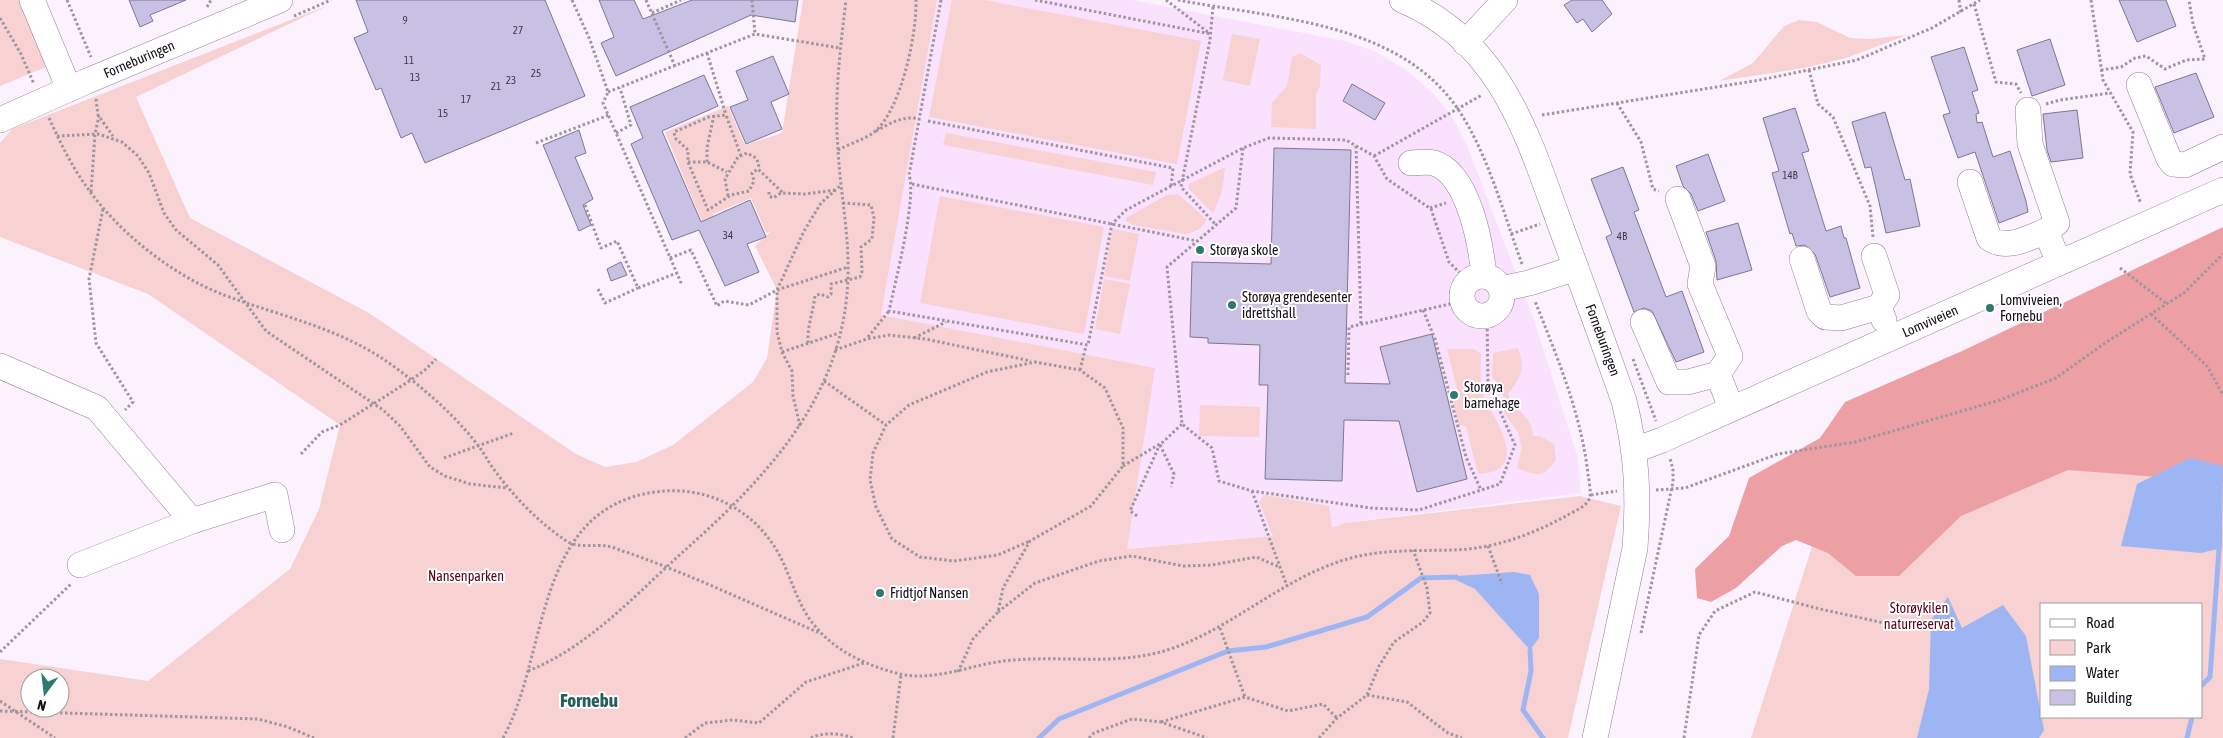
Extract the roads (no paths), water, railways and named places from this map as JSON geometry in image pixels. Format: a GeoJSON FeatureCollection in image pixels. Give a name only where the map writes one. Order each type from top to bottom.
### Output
{"type":"FeatureCollection","features":[{"type":"Feature","properties":{"kind":"street"},"geometry":{"type":"LineString","coordinates":[[32,0],[83,90]]}},
{"type":"Feature","properties":{"kind":"street"},"geometry":{"type":"LineString","coordinates":[[49,0],[83,90]]}},
{"type":"Feature","properties":{"kind":"street","name":"Forneburingen"},"geometry":{"type":"LineString","coordinates":[[0,120],[83,90],[280,0]]}},
{"type":"Feature","properties":{"kind":"street","name":"Forneburingen"},"geometry":{"type":"LineString","coordinates":[[1402,0],[1438,20],[1465,42],[1488,66],[1519,116],[1624,401],[1635,448],[1637,508],[1635,548],[1595,738]]}},
{"type":"Feature","properties":{"kind":"street"},"geometry":{"type":"LineString","coordinates":[[1465,42],[1506,0]]}},
{"type":"Feature","properties":{"kind":"street"},"geometry":{"type":"LineString","coordinates":[[2139,85],[2170,159],[2174,164],[2185,165],[2223,147]]}},
{"type":"Feature","properties":{"kind":"street"},"geometry":{"type":"LineString","coordinates":[[1970,182],[1989,238],[1994,242],[2009,244],[2046,231],[2057,223],[2030,144],[2028,110]]}},
{"type":"Feature","properties":{"kind":"street"},"geometry":{"type":"LineString","coordinates":[[1410,163],[1434,163],[1450,172],[1466,197],[1482,249],[1479,287]]}},
{"type":"Feature","properties":{"kind":"street","name":"Lomviveien"},"geometry":{"type":"LineString","coordinates":[[1635,448],[1662,440],[2223,190]]}},
{"type":"Feature","properties":{"kind":"street"},"geometry":{"type":"LineString","coordinates":[[1643,322],[1668,382],[1688,382],[1718,374],[1730,356],[1700,284],[1702,266],[1678,199]]}},
{"type":"Feature","properties":{"kind":"street"},"geometry":{"type":"LineString","coordinates":[[2046,231],[2059,263]]}},
{"type":"Feature","properties":{"kind":"street"},"geometry":{"type":"LineString","coordinates":[[1802,259],[1819,311],[1825,317],[1841,318],[1879,307],[1886,295],[1874,256]]}},
{"type":"Feature","properties":{"kind":"street"},"geometry":{"type":"LineString","coordinates":[[1479,287],[1529,283],[1576,268]]}},
{"type":"Feature","properties":{"kind":"street"},"geometry":{"type":"LineString","coordinates":[[1479,287],[1503,298],[1500,306],[1487,316]]}},
{"type":"Feature","properties":{"kind":"street"},"geometry":{"type":"LineString","coordinates":[[1879,307],[1892,338]]}},
{"type":"Feature","properties":{"kind":"street"},"geometry":{"type":"LineString","coordinates":[[0,366],[97,408],[192,521]]}},
{"type":"Feature","properties":{"kind":"street"},"geometry":{"type":"LineString","coordinates":[[1718,374],[1732,408]]}},
{"type":"Feature","properties":{"kind":"street"},"geometry":{"type":"LineString","coordinates":[[80,564],[192,521],[275,495],[282,530]]}},
{"type":"Feature","properties":{"kind":"water"},"geometry":{"type":"Polygon","coordinates":[[[2190,458],[2223,466],[2222,548],[2201,553],[2121,546],[2137,484],[2190,458]]]}},
{"type":"Feature","properties":{"kind":"water"},"geometry":{"type":"Polygon","coordinates":[[[1514,572],[1530,575],[1539,594],[1539,638],[1530,650],[1475,589],[1454,579],[1457,576],[1514,572]]]}},
{"type":"Feature","properties":{"kind":"water"},"geometry":{"type":"Polygon","coordinates":[[[1948,597],[1962,628],[2003,605],[2026,636],[2040,718],[2042,718],[2044,730],[2039,738],[1917,738],[1929,689],[1931,620],[1948,597]]]}},
{"type":"Feature","properties":{"kind":"waterway"},"geometry":{"type":"LineString","coordinates":[[2203,684],[2210,677],[2219,549]]}},
{"type":"Feature","properties":{"kind":"waterway"},"geometry":{"type":"LineString","coordinates":[[1039,738],[1059,719],[1228,651],[1266,647],[1367,617],[1421,578],[1456,577]]}},
{"type":"Feature","properties":{"kind":"waterway"},"geometry":{"type":"LineString","coordinates":[[1530,650],[1531,671],[1523,710],[1543,738]]}},
{"type":"Feature","properties":{"kind":"waterway"},"geometry":{"type":"LineString","coordinates":[[2187,738],[2192,718]]}},
{"type":"Feature","properties":{"kind":"place","name":"Storøya skole"},"geometry":{"type":"Point","coordinates":[1200,250]}},
{"type":"Feature","properties":{"kind":"place","name":"Storøya grendesenter idrettshall"},"geometry":{"type":"Point","coordinates":[1232,305]}},
{"type":"Feature","properties":{"kind":"place","name":"Lomviveien, Fornebu"},"geometry":{"type":"Point","coordinates":[1990,308]}},
{"type":"Feature","properties":{"kind":"place","name":"Storøya barnehage"},"geometry":{"type":"Point","coordinates":[1454,395]}},
{"type":"Feature","properties":{"kind":"place","name":"Fridtjof Nansen"},"geometry":{"type":"Point","coordinates":[880,593]}},
{"type":"Feature","properties":{"kind":"district","name":"Fornebu"},"geometry":{"type":"Point","coordinates":[589,700]}},
{"type":"Feature","properties":{"kind":"park label","name":"Nansenparken"},"geometry":{"type":"Point","coordinates":[466,576]}},
{"type":"Feature","properties":{"kind":"park label","name":"Storøykilen naturreservat"},"geometry":{"type":"Point","coordinates":[1919,616]}}]}
